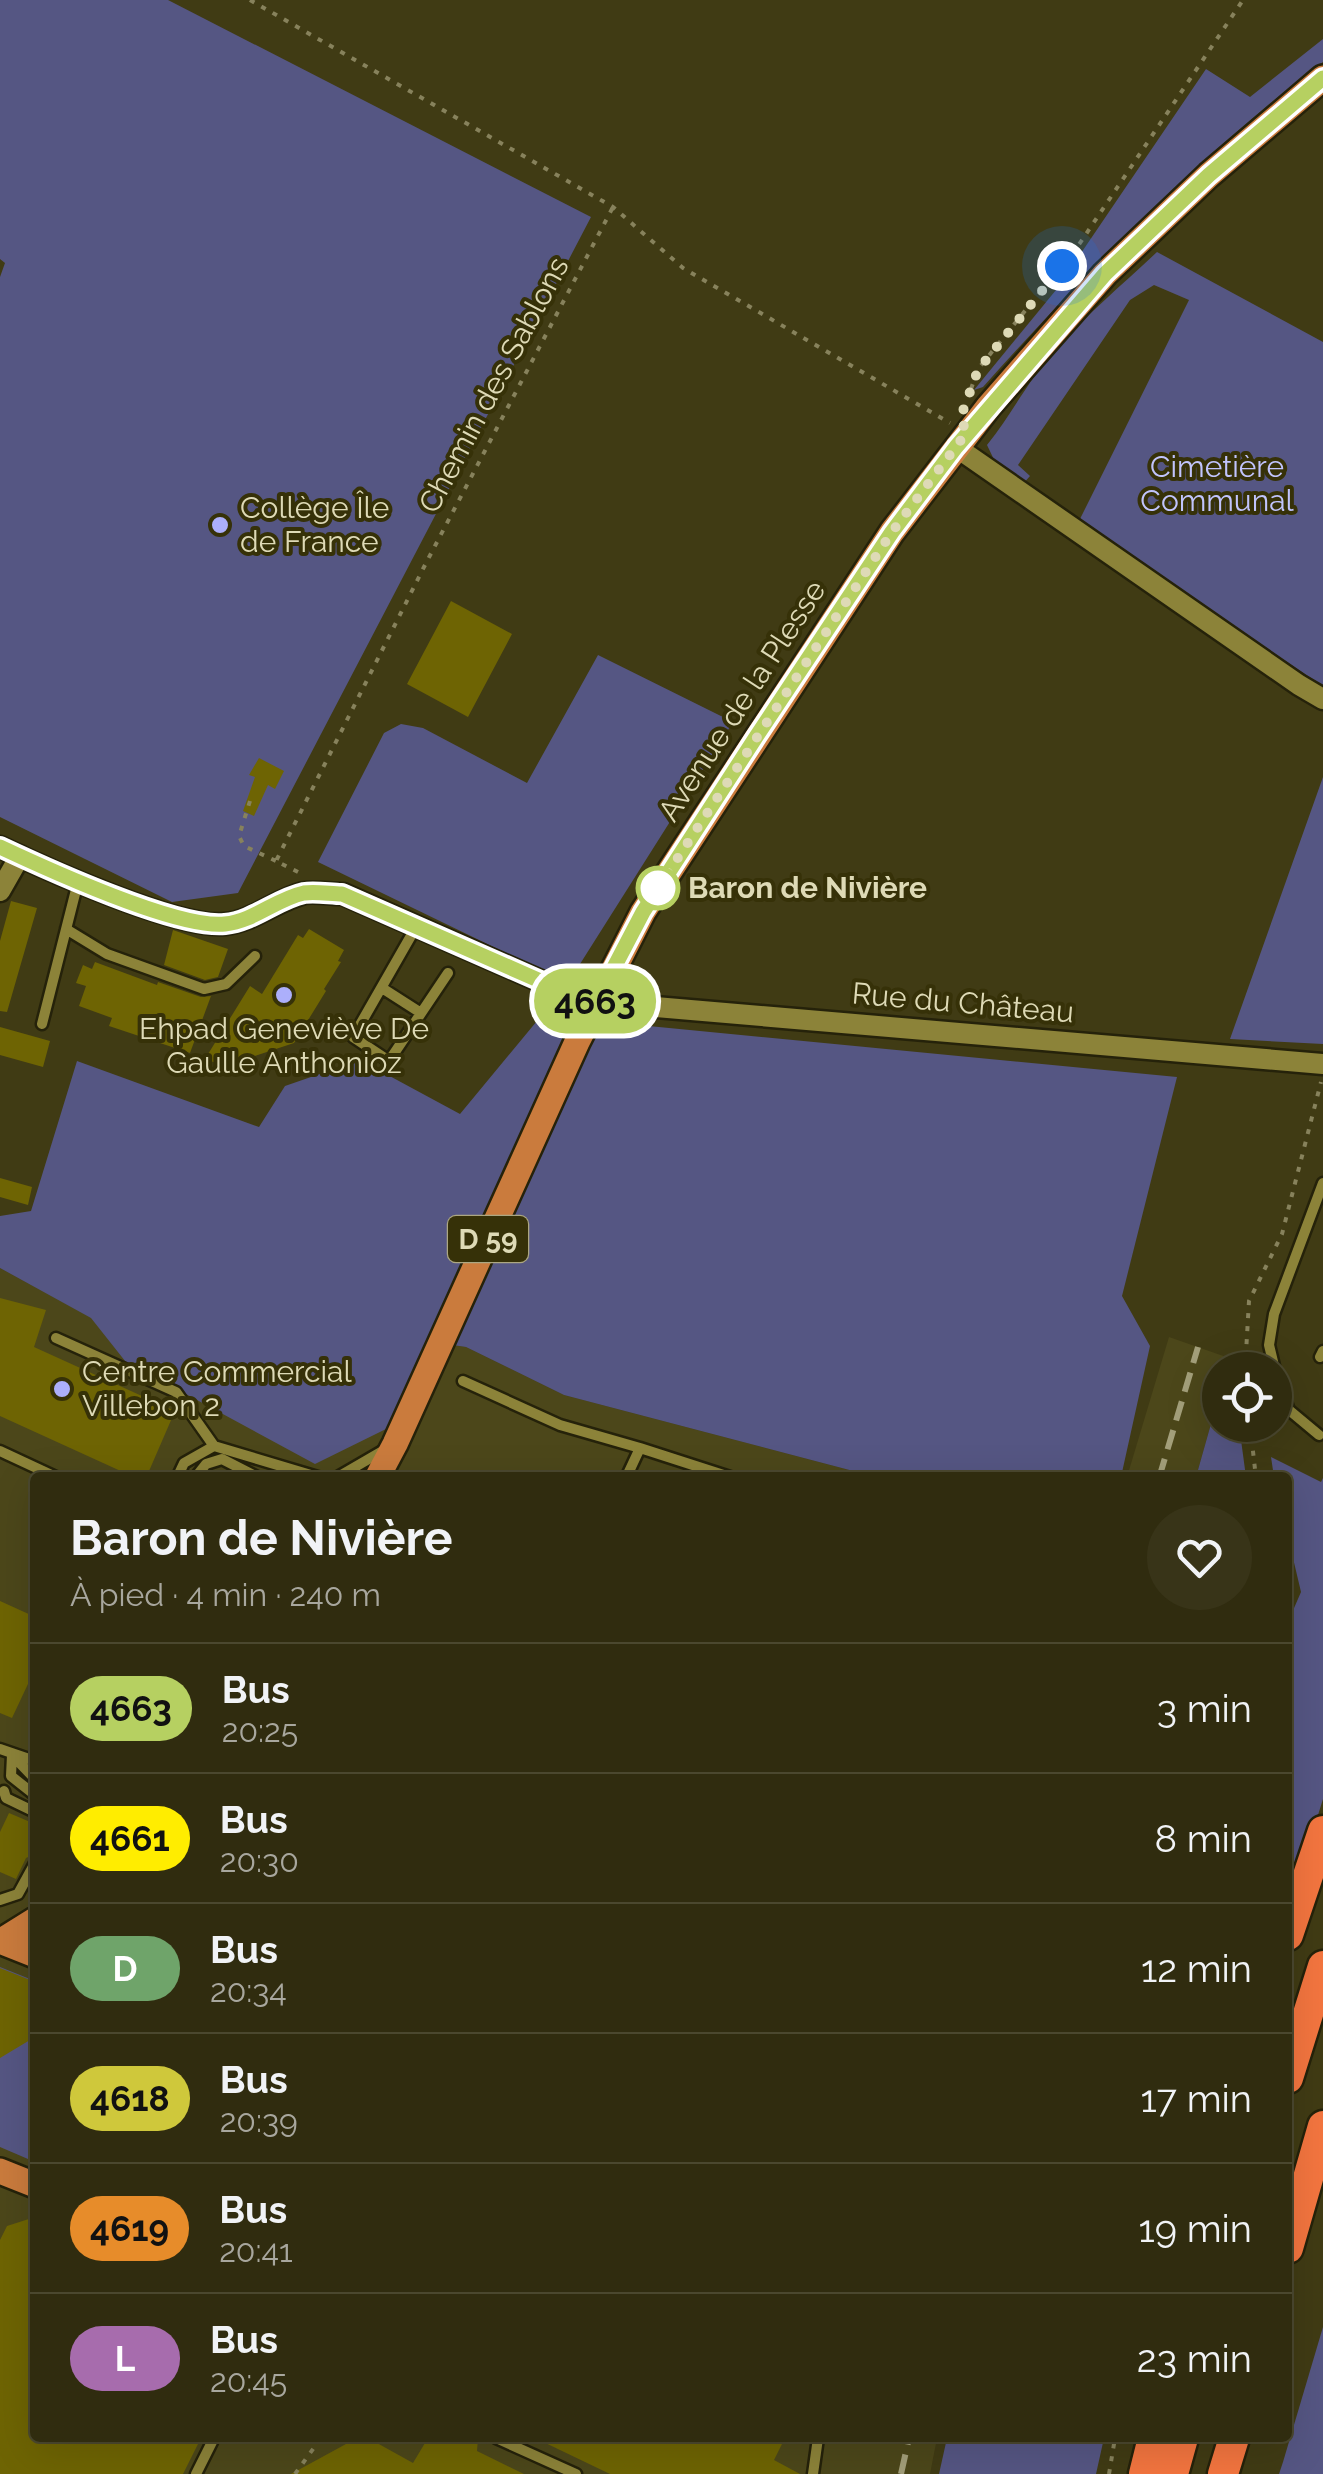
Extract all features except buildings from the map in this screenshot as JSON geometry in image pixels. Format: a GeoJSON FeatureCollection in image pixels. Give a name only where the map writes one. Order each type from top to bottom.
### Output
{"type":"FeatureCollection","features":[{"type":"Feature","properties":{"kind":"highway"},"geometry":{"type":"LineString","coordinates":[[1292,1924],[1323,1832]]}},
{"type":"Feature","properties":{"kind":"highway"},"geometry":{"type":"LineString","coordinates":[[1292,2065],[1323,1966]]}},
{"type":"Feature","properties":{"kind":"highway"},"geometry":{"type":"LineString","coordinates":[[1292,2234],[1323,2126]]}},
{"type":"Feature","properties":{"kind":"highway"},"geometry":{"type":"LineString","coordinates":[[1144,2474],[1152,2442]]}},
{"type":"Feature","properties":{"kind":"highway"},"geometry":{"type":"LineString","coordinates":[[1173,2474],[1183,2442]]}},
{"type":"Feature","properties":{"kind":"highway"},"geometry":{"type":"LineString","coordinates":[[1224,2474],[1233,2442]]}},
{"type":"Feature","properties":{"kind":"main road","name":"Avenue de la Plesse"},"geometry":{"type":"LineString","coordinates":[[381,1472],[596,1002],[643,912],[892,532],[961,440],[1105,274],[1209,175],[1323,78]]}},
{"type":"Feature","properties":{"kind":"main road"},"geometry":{"type":"LineString","coordinates":[[1,1941],[30,1923]]}},
{"type":"Feature","properties":{"kind":"main road"},"geometry":{"type":"LineString","coordinates":[[1,1941],[30,1953]]}},
{"type":"Feature","properties":{"kind":"main road"},"geometry":{"type":"LineString","coordinates":[[0,2171],[30,2182]]}},
{"type":"Feature","properties":{"kind":"street"},"geometry":{"type":"LineString","coordinates":[[961,440],[1049,512],[1323,699]]}},
{"type":"Feature","properties":{"kind":"street"},"geometry":{"type":"LineString","coordinates":[[0,892],[10,852],[117,897],[218,925],[240,922],[304,893]]}},
{"type":"Feature","properties":{"kind":"street","name":"Rue du Château"},"geometry":{"type":"LineString","coordinates":[[304,893],[342,894],[596,1002],[1323,1064]]}},
{"type":"Feature","properties":{"kind":"lane"},"geometry":{"type":"LineString","coordinates":[[42,1024],[79,881]]}},
{"type":"Feature","properties":{"kind":"lane"},"geometry":{"type":"LineString","coordinates":[[416,926],[352,1037],[389,1061],[448,973]]}},
{"type":"Feature","properties":{"kind":"lane"},"geometry":{"type":"LineString","coordinates":[[66,929],[107,954],[204,989],[226,984],[256,956]]}},
{"type":"Feature","properties":{"kind":"lane"},"geometry":{"type":"LineString","coordinates":[[382,988],[421,1013]]}},
{"type":"Feature","properties":{"kind":"lane"},"geometry":{"type":"LineString","coordinates":[[1271,1352],[1274,1314],[1323,1182]]}},
{"type":"Feature","properties":{"kind":"lane"},"geometry":{"type":"LineString","coordinates":[[56,1338],[176,1392],[214,1446],[301,1472]]}},
{"type":"Feature","properties":{"kind":"lane"},"geometry":{"type":"LineString","coordinates":[[463,1381],[560,1425],[715,1472]]}},
{"type":"Feature","properties":{"kind":"lane"},"geometry":{"type":"LineString","coordinates":[[1292,1413],[1319,1436]]}},
{"type":"Feature","properties":{"kind":"lane"},"geometry":{"type":"LineString","coordinates":[[346,1472],[395,1444]]}},
{"type":"Feature","properties":{"kind":"lane"},"geometry":{"type":"LineString","coordinates":[[180,1472],[184,1463],[214,1446]]}},
{"type":"Feature","properties":{"kind":"lane"},"geometry":{"type":"LineString","coordinates":[[629,1472],[640,1448]]}},
{"type":"Feature","properties":{"kind":"lane"},"geometry":{"type":"LineString","coordinates":[[0,1452],[45,1472]]}},
{"type":"Feature","properties":{"kind":"lane"},"geometry":{"type":"LineString","coordinates":[[198,1472],[206,1464],[222,1459],[247,1472]]}},
{"type":"Feature","properties":{"kind":"lane"},"geometry":{"type":"LineString","coordinates":[[0,1749],[30,1759]]}},
{"type":"Feature","properties":{"kind":"lane"},"geometry":{"type":"LineString","coordinates":[[12,1755],[30,1773]]}},
{"type":"Feature","properties":{"kind":"lane"},"geometry":{"type":"LineString","coordinates":[[12,1755],[11,1776],[30,1791]]}},
{"type":"Feature","properties":{"kind":"lane"},"geometry":{"type":"LineString","coordinates":[[4,1791],[6,1798],[30,1810]]}},
{"type":"Feature","properties":{"kind":"lane"},"geometry":{"type":"LineString","coordinates":[[0,1900],[18,1894],[30,1872]]}},
{"type":"Feature","properties":{"kind":"lane"},"geometry":{"type":"LineString","coordinates":[[196,2474],[212,2442]]}},
{"type":"Feature","properties":{"kind":"lane"},"geometry":{"type":"LineString","coordinates":[[505,2442],[576,2474]]}},
{"type":"Feature","properties":{"kind":"lane"},"geometry":{"type":"LineString","coordinates":[[813,2474],[817,2442]]}},
{"type":"Feature","properties":{"kind":"path"},"geometry":{"type":"LineString","coordinates":[[250,0],[613,208],[683,268],[961,440]]}},
{"type":"Feature","properties":{"kind":"path"},"geometry":{"type":"LineString","coordinates":[[961,440],[960,419],[978,370],[1080,243],[1242,0]]}},
{"type":"Feature","properties":{"kind":"path","name":"Chemin des Sablons"},"geometry":{"type":"LineString","coordinates":[[276,861],[426,562],[613,208]]}},
{"type":"Feature","properties":{"kind":"path"},"geometry":{"type":"LineString","coordinates":[[250,801],[239,836],[244,846],[304,875],[304,893]]}},
{"type":"Feature","properties":{"kind":"path"},"geometry":{"type":"LineString","coordinates":[[1246,1352],[1249,1300],[1282,1234],[1323,1072]]}},
{"type":"Feature","properties":{"kind":"path"},"geometry":{"type":"LineString","coordinates":[[1252,1442],[1255,1472]]}},
{"type":"Feature","properties":{"kind":"path"},"geometry":{"type":"LineString","coordinates":[[295,2474],[318,2442]]}},
{"type":"Feature","properties":{"kind":"path"},"geometry":{"type":"LineString","coordinates":[[1109,2474],[1114,2442]]}},
{"type":"Feature","properties":{"kind":"shaded area"},"geometry":{"type":"Polygon","coordinates":[[[0,1268],[92,1318],[125,1361],[431,1342],[466,1347],[564,1395],[857,1472],[30,1472],[30,2442],[936,2442],[930,2474],[0,2474],[0,1268]]]}},
{"type":"Feature","properties":{"kind":"shaded area"},"geometry":{"type":"Polygon","coordinates":[[[1169,1337],[1212,1352],[1202,1352],[1202,1442],[1206,1442],[1197,1472],[1128,1472],[1169,1337]]]}},
{"type":"Feature","properties":{"kind":"green space","name":"Collège Île de France"},"geometry":{"type":"Polygon","coordinates":[[[0,0],[168,0],[591,217],[238,893],[172,902],[0,817],[0,277],[5,263],[0,259],[0,0]]]}},
{"type":"Feature","properties":{"kind":"green space"},"geometry":{"type":"Polygon","coordinates":[[[1323,39],[1323,62],[1188,176],[1103,258],[983,387],[974,390],[1056,290],[1206,69],[1250,97],[1323,39]]]}},
{"type":"Feature","properties":{"kind":"green space","name":"Cimetière Communal"},"geometry":{"type":"Polygon","coordinates":[[[1157,252],[1323,342],[1323,686],[1078,523],[1189,300],[1154,285],[1130,300],[1018,465],[1030,476],[1022,485],[998,468],[987,445],[1055,350],[1157,252]]]}},
{"type":"Feature","properties":{"kind":"green space"},"geometry":{"type":"Polygon","coordinates":[[[598,655],[733,722],[568,983],[318,862],[384,733],[401,724],[423,728],[527,783],[598,655]]]}},
{"type":"Feature","properties":{"kind":"green space"},"geometry":{"type":"Polygon","coordinates":[[[1323,777],[1323,1044],[1230,1039],[1323,777]]]}},
{"type":"Feature","properties":{"kind":"green space"},"geometry":{"type":"Polygon","coordinates":[[[556,998],[628,1024],[1177,1077],[1122,1296],[1150,1346],[1122,1472],[857,1472],[564,1395],[466,1347],[432,1342],[386,1429],[315,1464],[125,1361],[91,1318],[0,1268],[0,1216],[31,1211],[77,1061],[259,1127],[285,1086],[360,1060],[460,1114],[556,998]]]}},
{"type":"Feature","properties":{"kind":"green space"},"geometry":{"type":"Polygon","coordinates":[[[1206,1442],[1241,1442],[1245,1472],[1197,1472],[1206,1442]]]}},
{"type":"Feature","properties":{"kind":"green space"},"geometry":{"type":"Polygon","coordinates":[[[1271,1457],[1321,1482],[1323,1478],[1323,1799],[1292,1898],[1292,1613],[1301,1592],[1292,1554],[1292,1472],[1273,1472],[1271,1457]]]}},
{"type":"Feature","properties":{"kind":"green space"},"geometry":{"type":"Polygon","coordinates":[[[0,1967],[30,1979],[30,2160],[0,2147],[0,1967]]]}},
{"type":"Feature","properties":{"kind":"green space"},"geometry":{"type":"Polygon","coordinates":[[[1323,2327],[1323,2474],[1279,2474],[1292,2442],[1323,2327]]]}},
{"type":"Feature","properties":{"kind":"green space"},"geometry":{"type":"Polygon","coordinates":[[[946,2442],[1103,2442],[1096,2474],[939,2474],[946,2442]]]}},
{"type":"Feature","properties":{"kind":"railway"},"geometry":{"type":"LineString","coordinates":[[1161,1472],[1198,1347]]}},
{"type":"Feature","properties":{"kind":"railway"},"geometry":{"type":"LineString","coordinates":[[901,2474],[908,2442]]}},
{"type":"Feature","properties":{"kind":"bus line","name":"4663"},"geometry":{"type":"LineString","coordinates":[[0,847],[117,897],[218,925],[240,922],[304,893],[342,894],[596,1002],[643,912],[756,737],[892,532],[988,406],[1105,274],[1209,175],[1323,78]]}},
{"type":"Feature","properties":{"kind":"place","name":"Collège Île de France"},"geometry":{"type":"Point","coordinates":[220,525]}},
{"type":"Feature","properties":{"kind":"place","name":"Baron de Nivière"},"geometry":{"type":"Point","coordinates":[658,888]}},
{"type":"Feature","properties":{"kind":"place","name":"Ehpad Geneviève De Gaulle Anthonioz"},"geometry":{"type":"Point","coordinates":[284,995]}},
{"type":"Feature","properties":{"kind":"place","name":"Centre Commercial Villebon 2"},"geometry":{"type":"Point","coordinates":[62,1389]}},
{"type":"Feature","properties":{"kind":"route"},"geometry":{"type":"LineString","coordinates":[[658,888],[892,532],[967,432],[960,419],[978,370],[1062,266]]}}]}
